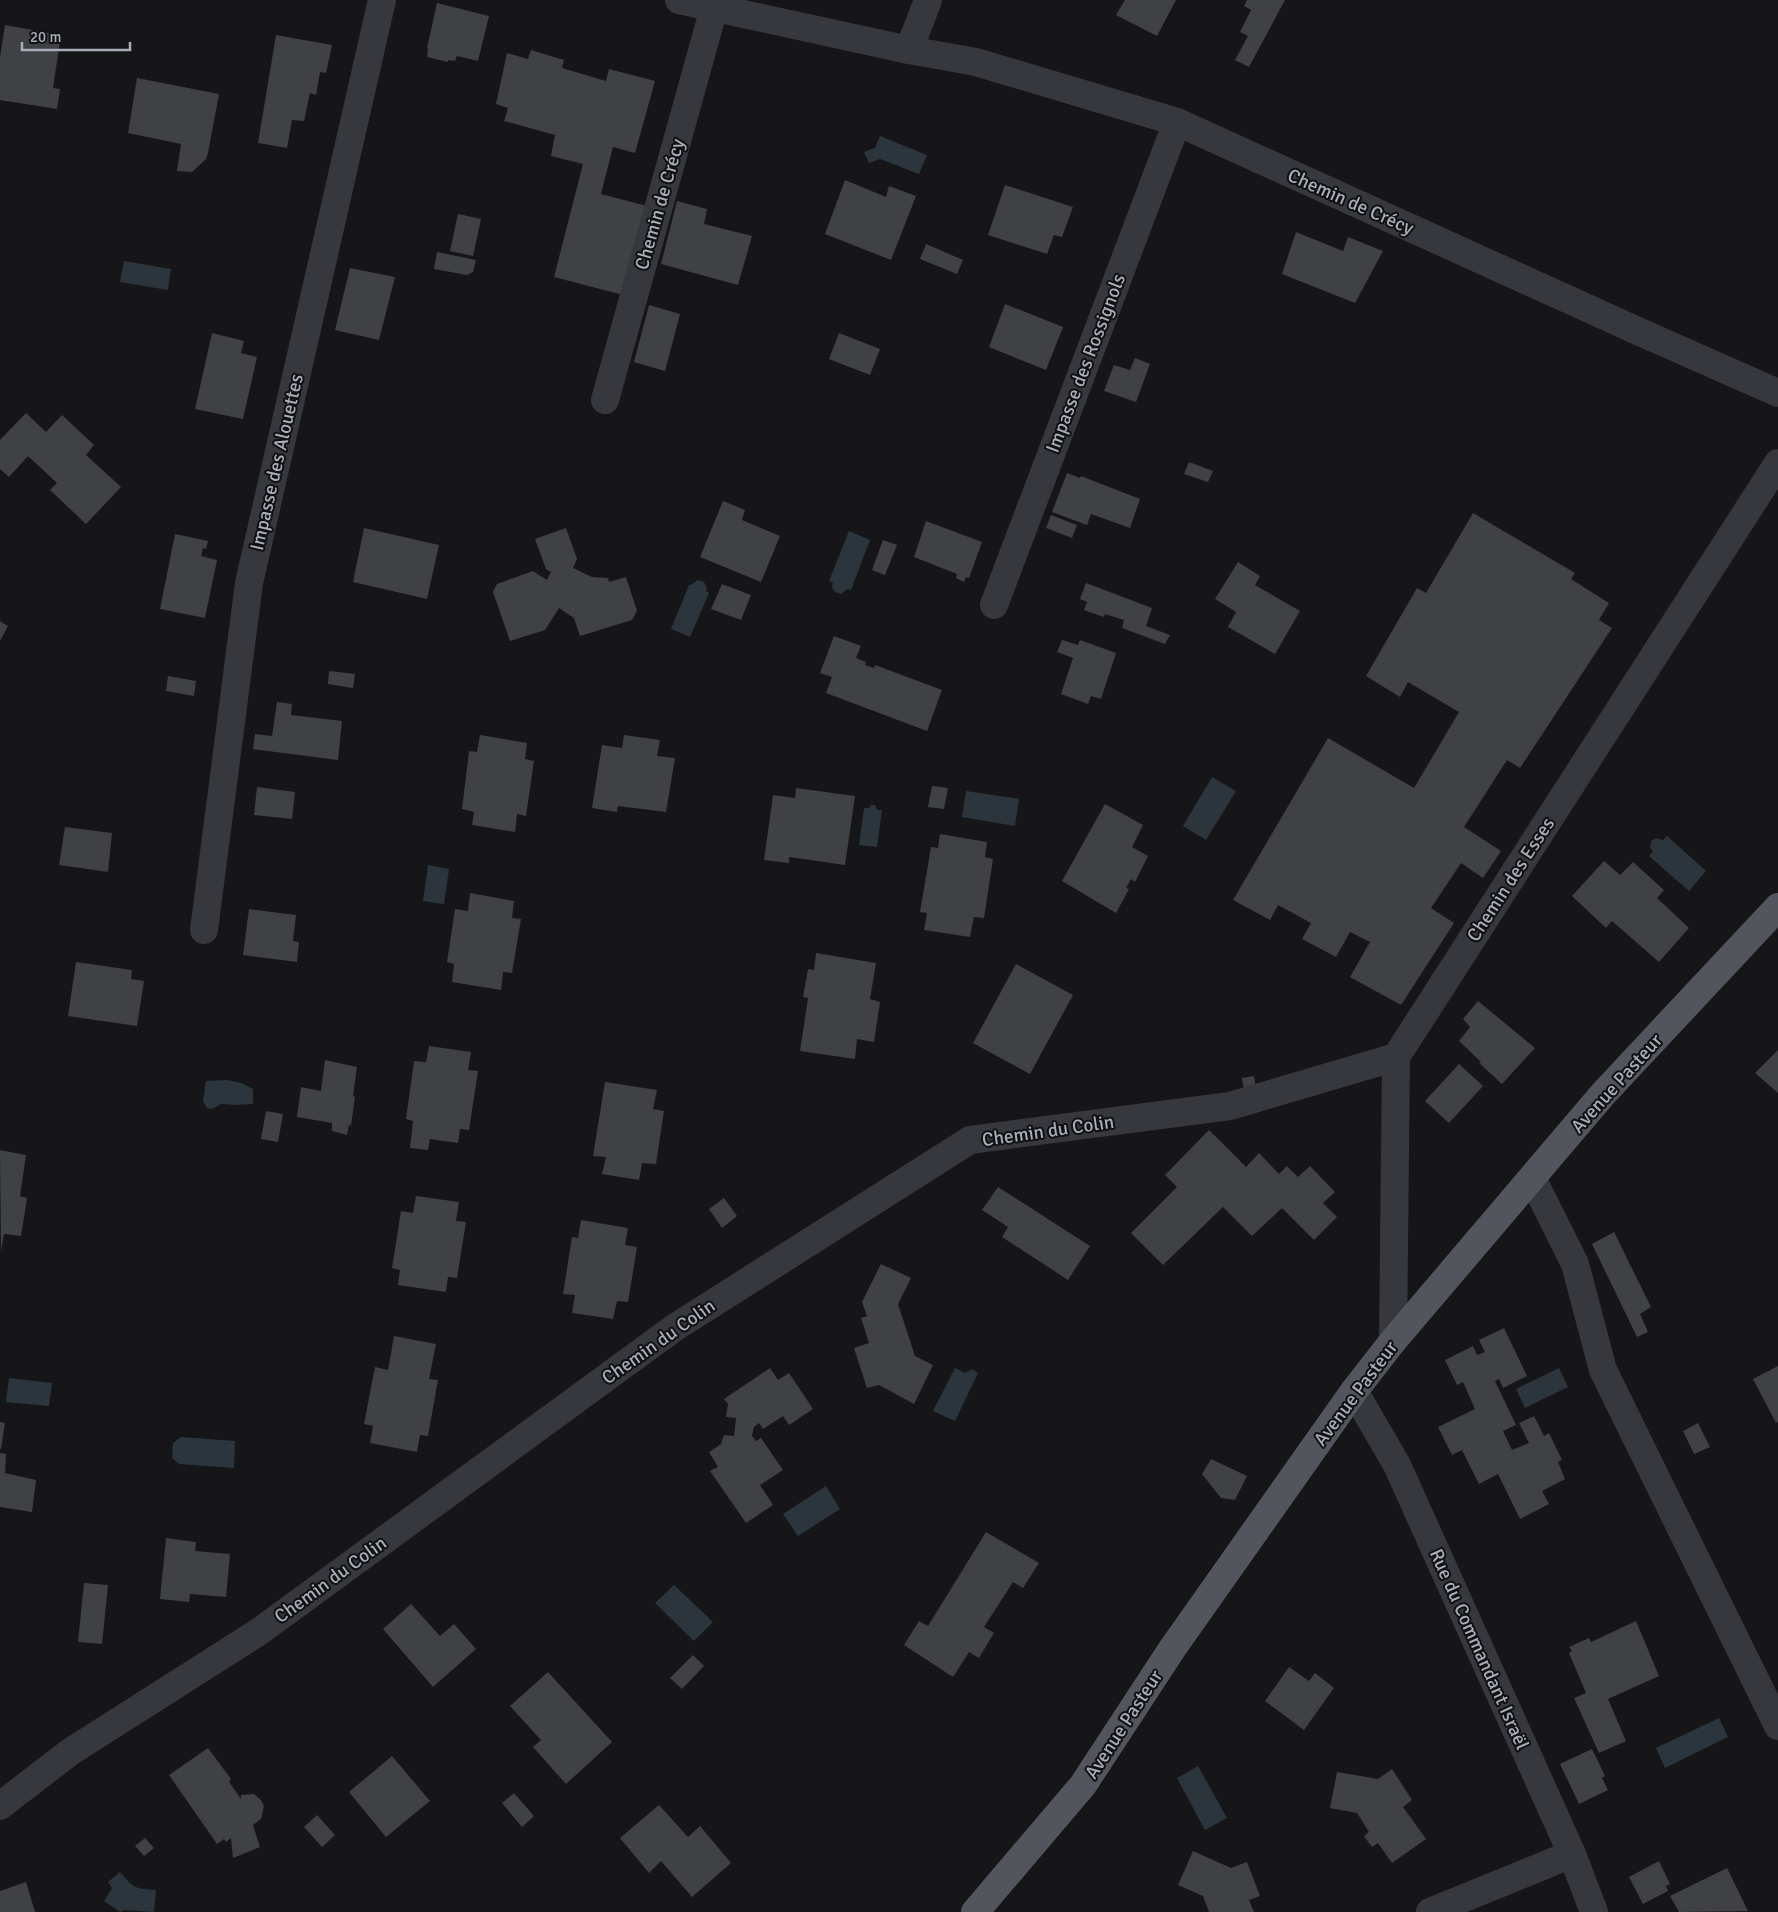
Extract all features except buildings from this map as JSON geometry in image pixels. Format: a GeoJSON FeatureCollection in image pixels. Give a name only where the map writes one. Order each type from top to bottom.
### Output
{"type":"FeatureCollection","features":[{"type":"Feature","properties":{"kind":"main road","name":"Avenue Pasteur"},"geometry":{"type":"LineString","coordinates":[[975,1912],[1083,1785],[1172,1649],[1354,1391],[1393,1341],[1603,1094],[1778,907]]}},
{"type":"Feature","properties":{"kind":"street","name":"Impasse des Alouettes"},"geometry":{"type":"LineString","coordinates":[[204,930],[249,583],[382,0]]}},
{"type":"Feature","properties":{"kind":"street","name":"Chemin de Crécy"},"geometry":{"type":"LineString","coordinates":[[679,0],[909,50],[976,62],[1177,122],[1778,393]]}},
{"type":"Feature","properties":{"kind":"street"},"geometry":{"type":"LineString","coordinates":[[909,50],[928,0]]}},
{"type":"Feature","properties":{"kind":"street","name":"Chemin de Crécy"},"geometry":{"type":"LineString","coordinates":[[605,400],[714,8]]}},
{"type":"Feature","properties":{"kind":"street","name":"Impasse des Rossignols"},"geometry":{"type":"LineString","coordinates":[[994,605],[1177,122]]}},
{"type":"Feature","properties":{"kind":"street","name":"Chemin des Esses"},"geometry":{"type":"LineString","coordinates":[[1396,1057],[1778,463]]}},
{"type":"Feature","properties":{"kind":"street"},"geometry":{"type":"LineString","coordinates":[[1393,1341],[1396,1057]]}},
{"type":"Feature","properties":{"kind":"street","name":"Chemin du Colin"},"geometry":{"type":"LineString","coordinates":[[0,1806],[70,1752],[260,1631],[674,1328],[970,1140],[1230,1106],[1396,1057]]}},
{"type":"Feature","properties":{"kind":"street"},"geometry":{"type":"LineString","coordinates":[[1532,1178],[1574,1264],[1603,1370],[1778,1726]]}},
{"type":"Feature","properties":{"kind":"street","name":"Rue du Commandant Israël"},"geometry":{"type":"LineString","coordinates":[[1354,1391],[1397,1465],[1572,1854],[1594,1912]]}},
{"type":"Feature","properties":{"kind":"street"},"geometry":{"type":"LineString","coordinates":[[1430,1912],[1572,1854]]}},
{"type":"Feature","properties":{"kind":"shaded area"},"geometry":{"type":"Polygon","coordinates":[[[880,136],[927,155],[919,174],[880,159],[869,163],[864,152],[875,148],[880,136]]]}},
{"type":"Feature","properties":{"kind":"shaded area"},"geometry":{"type":"Polygon","coordinates":[[[124,261],[171,269],[168,290],[120,282],[124,261]]]}},
{"type":"Feature","properties":{"kind":"shaded area"},"geometry":{"type":"Polygon","coordinates":[[[849,531],[870,540],[851,590],[848,589],[841,594],[835,592],[832,587],[833,583],[829,581],[849,531]]]}},
{"type":"Feature","properties":{"kind":"shaded area"},"geometry":{"type":"Polygon","coordinates":[[[698,580],[704,582],[707,588],[706,591],[709,593],[690,637],[671,629],[689,585],[698,580]]]}},
{"type":"Feature","properties":{"kind":"shaded area"},"geometry":{"type":"Polygon","coordinates":[[[1212,777],[1236,791],[1206,840],[1183,826],[1212,777]]]}},
{"type":"Feature","properties":{"kind":"shaded area"},"geometry":{"type":"Polygon","coordinates":[[[966,791],[1019,799],[1015,826],[962,817],[966,791]]]}},
{"type":"Feature","properties":{"kind":"shaded area"},"geometry":{"type":"Polygon","coordinates":[[[871,805],[875,805],[877,810],[882,810],[877,847],[859,845],[864,808],[869,808],[871,805]]]}},
{"type":"Feature","properties":{"kind":"shaded area"},"geometry":{"type":"Polygon","coordinates":[[[1667,836],[1706,871],[1689,891],[1649,856],[1653,851],[1650,848],[1651,841],[1656,838],[1663,840],[1667,836]]]}},
{"type":"Feature","properties":{"kind":"shaded area"},"geometry":{"type":"Polygon","coordinates":[[[428,865],[449,869],[444,904],[423,901],[428,865]]]}},
{"type":"Feature","properties":{"kind":"shaded area"},"geometry":{"type":"Polygon","coordinates":[[[227,1080],[241,1083],[253,1089],[253,1104],[221,1104],[212,1109],[207,1108],[203,1101],[206,1081],[227,1080]]]}},
{"type":"Feature","properties":{"kind":"shaded area"},"geometry":{"type":"Polygon","coordinates":[[[955,1368],[965,1373],[972,1369],[978,1373],[955,1421],[933,1411],[955,1368]]]}},
{"type":"Feature","properties":{"kind":"shaded area"},"geometry":{"type":"Polygon","coordinates":[[[1559,1368],[1568,1387],[1525,1408],[1516,1389],[1559,1368]]]}},
{"type":"Feature","properties":{"kind":"shaded area"},"geometry":{"type":"Polygon","coordinates":[[[9,1378],[52,1383],[49,1406],[6,1402],[9,1378]]]}},
{"type":"Feature","properties":{"kind":"shaded area"},"geometry":{"type":"Polygon","coordinates":[[[181,1437],[235,1441],[234,1468],[179,1464],[172,1458],[173,1443],[181,1437]]]}},
{"type":"Feature","properties":{"kind":"shaded area"},"geometry":{"type":"Polygon","coordinates":[[[826,1486],[840,1509],[798,1536],[783,1514],[826,1486]]]}},
{"type":"Feature","properties":{"kind":"shaded area"},"geometry":{"type":"Polygon","coordinates":[[[674,1585],[713,1622],[694,1641],[655,1603],[674,1585]]]}},
{"type":"Feature","properties":{"kind":"shaded area"},"geometry":{"type":"Polygon","coordinates":[[[1719,1718],[1728,1737],[1665,1768],[1656,1748],[1719,1718]]]}},
{"type":"Feature","properties":{"kind":"shaded area"},"geometry":{"type":"Polygon","coordinates":[[[1198,1766],[1227,1818],[1205,1830],[1177,1778],[1198,1766]]]}},
{"type":"Feature","properties":{"kind":"shaded area"},"geometry":{"type":"Polygon","coordinates":[[[120,1872],[135,1887],[156,1890],[154,1912],[124,1910],[120,1912],[104,1901],[112,1888],[108,1882],[120,1872]]]}}]}
